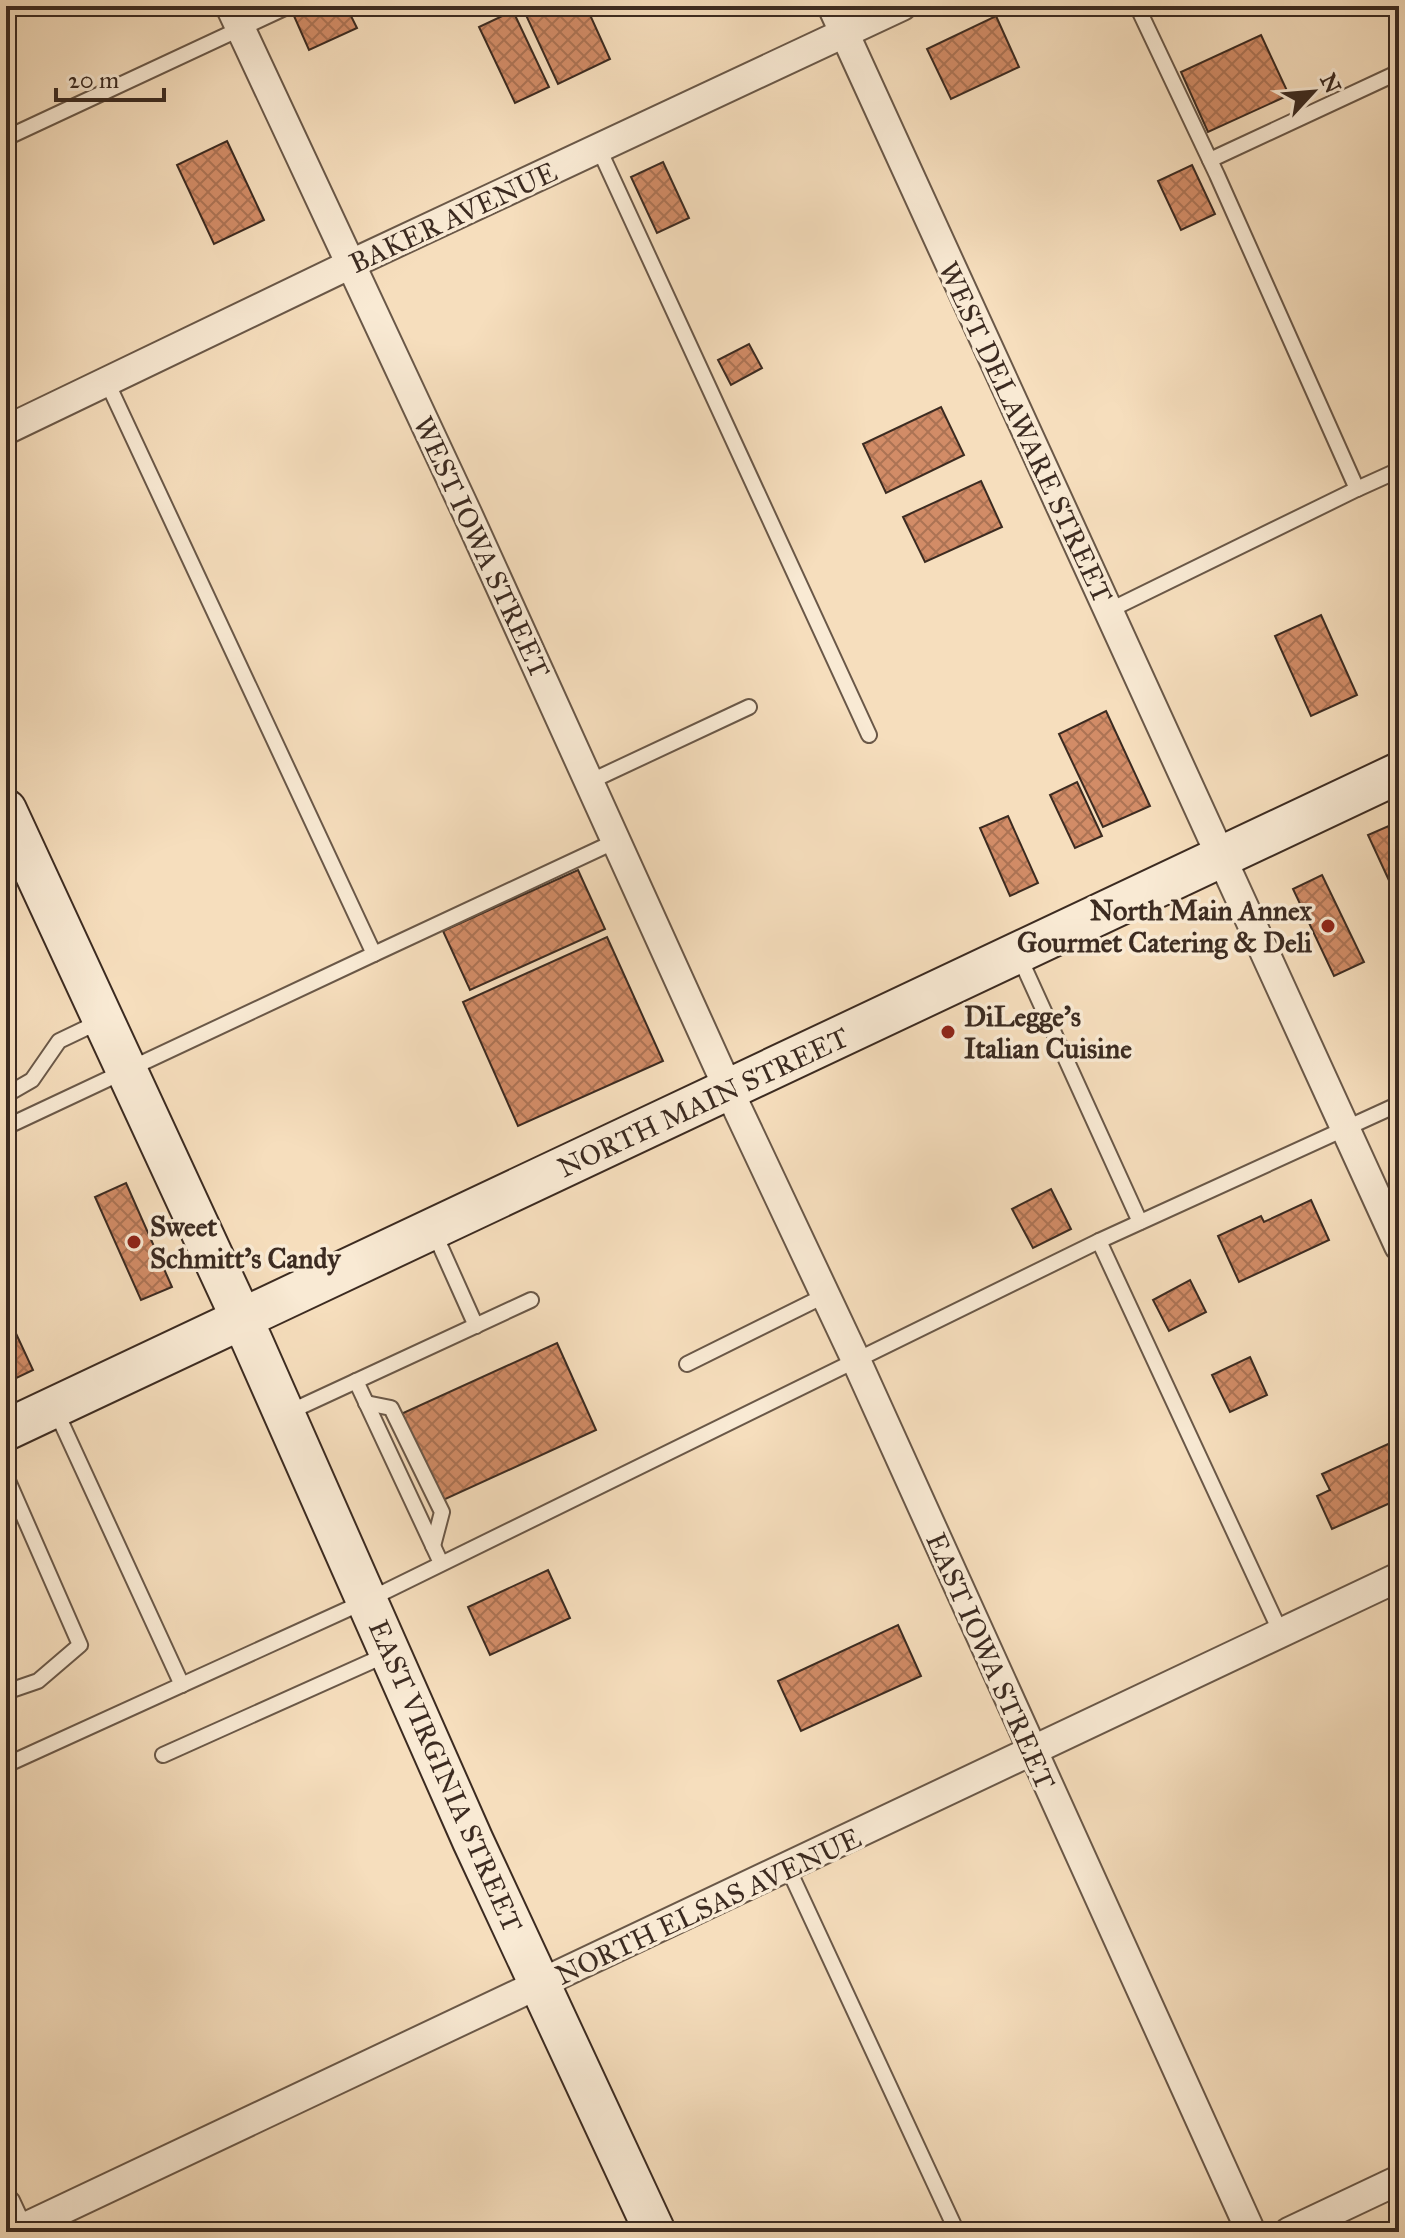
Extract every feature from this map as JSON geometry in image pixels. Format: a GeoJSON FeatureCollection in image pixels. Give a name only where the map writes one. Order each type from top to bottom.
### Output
{"type":"FeatureCollection","features":[{"type":"Feature","properties":{"kind":"street","name":"WEST DELAWARE STREET"},"geometry":{"type":"LineString","coordinates":[[832,6],[1399,1246]]}},
{"type":"Feature","properties":{"kind":"street","name":"BAKER AVENUE"},"geometry":{"type":"LineString","coordinates":[[6,430],[351,264],[902,6]]}},
{"type":"Feature","properties":{"kind":"street","name":"WEST IOWA STREET"},"geometry":{"type":"LineString","coordinates":[[235,18],[730,1091]]}},
{"type":"Feature","properties":{"kind":"street","name":"NORTH MAIN STREET"},"geometry":{"type":"LineString","coordinates":[[6,1430],[1399,773]]}},
{"type":"Feature","properties":{"kind":"street","name":"EAST VIRGINIA STREET"},"geometry":{"type":"LineString","coordinates":[[6,810],[242,1319],[540,1985],[655,2232]]}},
{"type":"Feature","properties":{"kind":"street","name":"EAST IOWA STREET"},"geometry":{"type":"LineString","coordinates":[[730,1091],[855,1358],[1251,2232]]}},
{"type":"Feature","properties":{"kind":"street","name":"NORTH ELSAS AVENUE"},"geometry":{"type":"LineString","coordinates":[[17,2231],[1399,1577]]}},
{"type":"Feature","properties":{"kind":"street"},"geometry":{"type":"LineString","coordinates":[[1289,2232],[1399,2180]]}},
{"type":"Feature","properties":{"kind":"street"},"geometry":{"type":"LineString","coordinates":[[6,2204],[17,2231]]}},
{"type":"Feature","properties":{"kind":"lane"},"geometry":{"type":"LineString","coordinates":[[6,138],[235,18],[289,6]]}},
{"type":"Feature","properties":{"kind":"lane"},"geometry":{"type":"LineString","coordinates":[[1137,6],[1210,160],[1357,489]]}},
{"type":"Feature","properties":{"kind":"lane"},"geometry":{"type":"LineString","coordinates":[[1210,160],[1399,72]]}},
{"type":"Feature","properties":{"kind":"lane"},"geometry":{"type":"LineString","coordinates":[[599,149],[869,735]]}},
{"type":"Feature","properties":{"kind":"lane"},"geometry":{"type":"LineString","coordinates":[[107,382],[374,954]]}},
{"type":"Feature","properties":{"kind":"lane"},"geometry":{"type":"LineString","coordinates":[[1108,611],[1399,470]]}},
{"type":"Feature","properties":{"kind":"lane"},"geometry":{"type":"LineString","coordinates":[[589,782],[749,707]]}},
{"type":"Feature","properties":{"kind":"lane"},"geometry":{"type":"LineString","coordinates":[[6,1127],[616,841]]}},
{"type":"Feature","properties":{"kind":"lane"},"geometry":{"type":"LineString","coordinates":[[1017,954],[1140,1222]]}},
{"type":"Feature","properties":{"kind":"lane"},"geometry":{"type":"LineString","coordinates":[[6,1095],[32,1080],[59,1041],[103,1020]]}},
{"type":"Feature","properties":{"kind":"lane"},"geometry":{"type":"LineString","coordinates":[[6,1765],[368,1600],[855,1358],[1099,1241],[1399,1104]]}},
{"type":"Feature","properties":{"kind":"lane"},"geometry":{"type":"LineString","coordinates":[[432,1229],[476,1326]]}},
{"type":"Feature","properties":{"kind":"lane"},"geometry":{"type":"LineString","coordinates":[[1099,1241],[1281,1633]]}},
{"type":"Feature","properties":{"kind":"lane"},"geometry":{"type":"LineString","coordinates":[[687,1364],[826,1295]]}},
{"type":"Feature","properties":{"kind":"lane"},"geometry":{"type":"LineString","coordinates":[[285,1414],[531,1300]]}},
{"type":"Feature","properties":{"kind":"lane"},"geometry":{"type":"LineString","coordinates":[[356,1381],[441,1563]]}},
{"type":"Feature","properties":{"kind":"lane"},"geometry":{"type":"LineString","coordinates":[[366,1403],[391,1408],[442,1512],[433,1546]]}},
{"type":"Feature","properties":{"kind":"lane"},"geometry":{"type":"LineString","coordinates":[[54,1408],[182,1685]]}},
{"type":"Feature","properties":{"kind":"lane"},"geometry":{"type":"LineString","coordinates":[[6,1476],[80,1645],[38,1681],[6,1692]]}},
{"type":"Feature","properties":{"kind":"lane"},"geometry":{"type":"LineString","coordinates":[[163,1755],[392,1652]]}},
{"type":"Feature","properties":{"kind":"lane"},"geometry":{"type":"LineString","coordinates":[[788,1868],[957,2232]]}},
{"type":"Feature","properties":{"kind":"building"},"geometry":{"type":"Polygon","coordinates":[[[315,6],[346,6],[357,28],[309,50],[294,16],[315,6]]]}},
{"type":"Feature","properties":{"kind":"building"},"geometry":{"type":"Polygon","coordinates":[[[540,6],[586,6],[610,59],[558,84],[525,13],[540,6]]]}},
{"type":"Feature","properties":{"kind":"building"},"geometry":{"type":"Polygon","coordinates":[[[513,11],[549,87],[515,103],[479,27],[513,11]]]}},
{"type":"Feature","properties":{"kind":"building"},"geometry":{"type":"Polygon","coordinates":[[[996,16],[1019,67],[951,99],[927,49],[996,16]]]}},
{"type":"Feature","properties":{"kind":"building"},"geometry":{"type":"Polygon","coordinates":[[[1261,35],[1289,95],[1208,132],[1181,72],[1261,35]]]}},
{"type":"Feature","properties":{"kind":"building"},"geometry":{"type":"Polygon","coordinates":[[[227,141],[264,220],[214,244],[177,165],[227,141]]]}},
{"type":"Feature","properties":{"kind":"building"},"geometry":{"type":"Polygon","coordinates":[[[663,162],[689,218],[657,233],[631,177],[663,162]]]}},
{"type":"Feature","properties":{"kind":"building"},"geometry":{"type":"Polygon","coordinates":[[[1192,165],[1215,214],[1181,230],[1158,181],[1192,165]]]}},
{"type":"Feature","properties":{"kind":"building"},"geometry":{"type":"Polygon","coordinates":[[[749,344],[762,368],[731,385],[718,360],[749,344]]]}},
{"type":"Feature","properties":{"kind":"building"},"geometry":{"type":"Polygon","coordinates":[[[941,407],[964,455],[886,493],[863,444],[941,407]]]}},
{"type":"Feature","properties":{"kind":"building"},"geometry":{"type":"Polygon","coordinates":[[[981,481],[1002,527],[925,562],[903,517],[981,481]]]}},
{"type":"Feature","properties":{"kind":"building"},"geometry":{"type":"Polygon","coordinates":[[[1321,615],[1357,695],[1311,716],[1275,636],[1321,615]]]}},
{"type":"Feature","properties":{"kind":"building"},"geometry":{"type":"Polygon","coordinates":[[[1106,711],[1150,806],[1103,827],[1059,734],[1106,711]]]}},
{"type":"Feature","properties":{"kind":"building"},"geometry":{"type":"Polygon","coordinates":[[[1077,782],[1102,836],[1075,848],[1050,795],[1077,782]]]}},
{"type":"Feature","properties":{"kind":"building"},"geometry":{"type":"Polygon","coordinates":[[[1008,816],[1038,883],[1010,896],[980,828],[1008,816]]]}},
{"type":"Feature","properties":{"kind":"building"},"geometry":{"type":"Polygon","coordinates":[[[1399,823],[1399,902],[1368,835],[1399,823]]]}},
{"type":"Feature","properties":{"kind":"building"},"geometry":{"type":"Polygon","coordinates":[[[578,870],[605,929],[470,990],[443,931],[578,870]]]}},
{"type":"Feature","properties":{"kind":"building","name":"North Main Annex Gourmet Catering & Deli"},"geometry":{"type":"Polygon","coordinates":[[[1322,875],[1364,962],[1334,976],[1293,889],[1322,875]]]}},
{"type":"Feature","properties":{"kind":"building"},"geometry":{"type":"Polygon","coordinates":[[[607,937],[663,1061],[518,1126],[463,1002],[607,937]]]}},
{"type":"Feature","properties":{"kind":"building","name":"Sweet Schmitt's Candy"},"geometry":{"type":"Polygon","coordinates":[[[126,1183],[172,1287],[141,1300],[95,1197],[126,1183]]]}},
{"type":"Feature","properties":{"kind":"building"},"geometry":{"type":"Polygon","coordinates":[[[1051,1189],[1071,1229],[1033,1248],[1012,1209],[1051,1189]]]}},
{"type":"Feature","properties":{"kind":"building"},"geometry":{"type":"Polygon","coordinates":[[[1311,1200],[1329,1240],[1239,1282],[1218,1236],[1261,1216],[1264,1222],[1311,1200]]]}},
{"type":"Feature","properties":{"kind":"building"},"geometry":{"type":"Polygon","coordinates":[[[1190,1280],[1206,1312],[1169,1331],[1153,1300],[1190,1280]]]}},
{"type":"Feature","properties":{"kind":"building"},"geometry":{"type":"Polygon","coordinates":[[[6,1312],[33,1370],[6,1383],[6,1312]]]}},
{"type":"Feature","properties":{"kind":"building"},"geometry":{"type":"Polygon","coordinates":[[[557,1343],[596,1430],[441,1501],[401,1414],[557,1343]]]}},
{"type":"Feature","properties":{"kind":"building"},"geometry":{"type":"Polygon","coordinates":[[[1250,1357],[1267,1395],[1230,1412],[1212,1375],[1250,1357]]]}},
{"type":"Feature","properties":{"kind":"building"},"geometry":{"type":"Polygon","coordinates":[[[1399,1439],[1399,1499],[1332,1529],[1317,1496],[1330,1490],[1322,1474],[1399,1439]]]}},
{"type":"Feature","properties":{"kind":"building"},"geometry":{"type":"Polygon","coordinates":[[[548,1570],[570,1618],[490,1655],[468,1607],[548,1570]]]}},
{"type":"Feature","properties":{"kind":"building"},"geometry":{"type":"Polygon","coordinates":[[[898,1625],[921,1676],[801,1731],[778,1681],[898,1625]]]}},
{"type":"Feature","properties":{"kind":"place","name":"North Main Annex Gourmet Catering & Deli"},"geometry":{"type":"Point","coordinates":[1328,926]}},
{"type":"Feature","properties":{"kind":"place","name":"DiLegge's Italian Cuisine"},"geometry":{"type":"Point","coordinates":[948,1032]}},
{"type":"Feature","properties":{"kind":"place","name":"Sweet Schmitt's Candy"},"geometry":{"type":"Point","coordinates":[134,1242]}}]}
